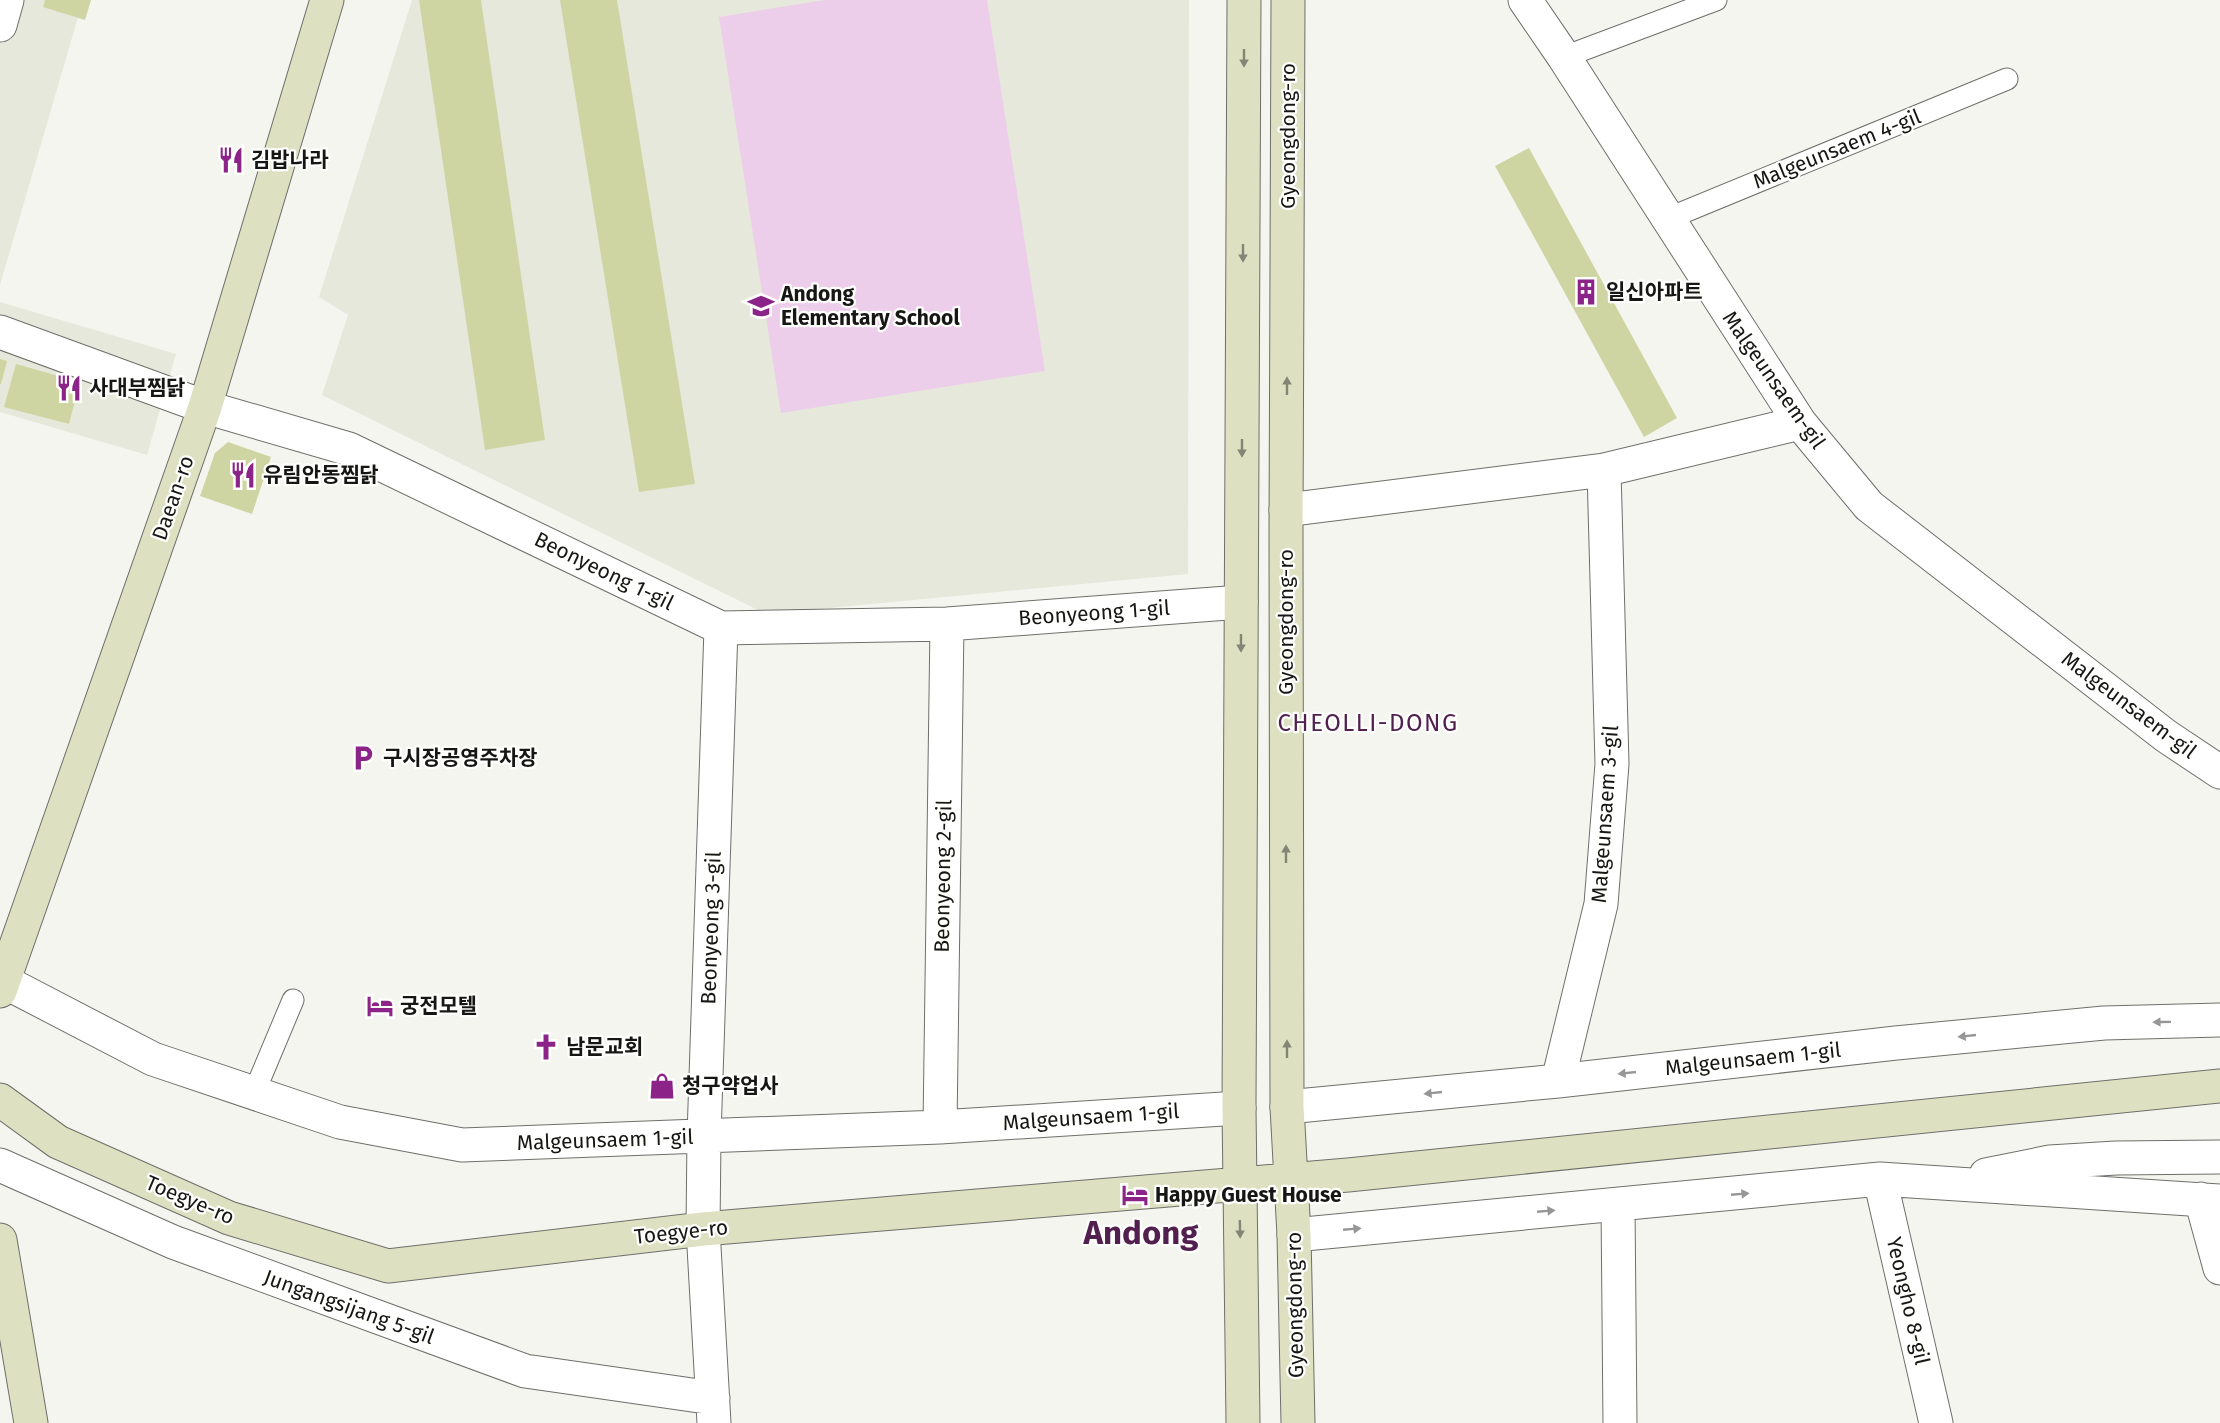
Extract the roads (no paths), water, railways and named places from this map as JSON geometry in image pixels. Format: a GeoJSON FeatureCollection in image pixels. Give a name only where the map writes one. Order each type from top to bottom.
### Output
{"type":"FeatureCollection","features":[{"type":"Feature","properties":{"kind":"street"},"geometry":{"type":"LineString","coordinates":[[0,25],[7,0]]}},
{"type":"Feature","properties":{"kind":"street","name":"Daean-ro"},"geometry":{"type":"LineString","coordinates":[[2,986],[205,407],[327,0]]}},
{"type":"Feature","properties":{"kind":"street","name":"Gyeongdong-ro"},"geometry":{"type":"LineString","coordinates":[[1243,1423],[1239,1108],[1244,0]]}},
{"type":"Feature","properties":{"kind":"street","name":"Gyeongdong-ro"},"geometry":{"type":"LineString","coordinates":[[1288,0],[1287,1107],[1289,1180],[1294,1235],[1298,1423]]}},
{"type":"Feature","properties":{"kind":"street","name":"Malgeunsaem-gil"},"geometry":{"type":"LineString","coordinates":[[1525,0],[1800,423],[1869,506],[2166,736],[2220,772]]}},
{"type":"Feature","properties":{"kind":"street","name":"Beonyeong 1-gil"},"geometry":{"type":"LineString","coordinates":[[0,332],[205,407],[349,448],[721,628],[947,624],[1241,602]]}},
{"type":"Feature","properties":{"kind":"street"},"geometry":{"type":"LineString","coordinates":[[1286,510],[1604,470],[1800,423]]}},
{"type":"Feature","properties":{"kind":"street","name":"Malgeunsaem 3-gil"},"geometry":{"type":"LineString","coordinates":[[1558,1081],[1601,904],[1612,764],[1604,470]]}},
{"type":"Feature","properties":{"kind":"street","name":"Beonyeong 2-gil"},"geometry":{"type":"LineString","coordinates":[[940,1127],[947,624]]}},
{"type":"Feature","properties":{"kind":"street","name":"Beonyeong 3-gil"},"geometry":{"type":"LineString","coordinates":[[713,1411],[703,1229],[721,628]]}},
{"type":"Feature","properties":{"kind":"street","name":"Malgeunsaem 1-gil"},"geometry":{"type":"LineString","coordinates":[[2,986],[153,1059],[340,1122],[462,1145],[940,1127],[1239,1108]]}},
{"type":"Feature","properties":{"kind":"street","name":"Malgeunsaem 1-gil"},"geometry":{"type":"LineString","coordinates":[[1287,1107],[1558,1081],[2104,1023],[2220,1020]]}},
{"type":"Feature","properties":{"kind":"street","name":"Toegye-ro"},"geometry":{"type":"LineString","coordinates":[[0,1100],[58,1142],[229,1218],[388,1266],[703,1229],[1289,1180],[2220,1086]]}},
{"type":"Feature","properties":{"kind":"street"},"geometry":{"type":"LineString","coordinates":[[1939,1184],[2050,1162],[2116,1158],[2220,1157]]}},
{"type":"Feature","properties":{"kind":"street","name":"Jungangsijang 5-gil"},"geometry":{"type":"LineString","coordinates":[[0,1165],[173,1242],[525,1371],[713,1411]]}},
{"type":"Feature","properties":{"kind":"street"},"geometry":{"type":"LineString","coordinates":[[1294,1235],[1880,1179],[2210,1200],[2220,1268]]}},
{"type":"Feature","properties":{"kind":"street","name":"Yeongho 8-gil"},"geometry":{"type":"LineString","coordinates":[[1880,1179],[1936,1423]]}},
{"type":"Feature","properties":{"kind":"street"},"geometry":{"type":"LineString","coordinates":[[1618,1205],[1620,1423]]}},
{"type":"Feature","properties":{"kind":"street"},"geometry":{"type":"LineString","coordinates":[[0,1240],[12,1367],[31,1423]]}},
{"type":"Feature","properties":{"kind":"lane"},"geometry":{"type":"LineString","coordinates":[[1564,57],[1716,0]]}},
{"type":"Feature","properties":{"kind":"lane","name":"Malgeunsaem 4-gil"},"geometry":{"type":"LineString","coordinates":[[1667,219],[2007,79]]}},
{"type":"Feature","properties":{"kind":"lane"},"geometry":{"type":"LineString","coordinates":[[254,1093],[293,1000]]}},
{"type":"Feature","properties":{"kind":"place","name":"김밥나라"},"geometry":{"type":"Point","coordinates":[231,160]}},
{"type":"Feature","properties":{"kind":"place","name":"일신아파트"},"geometry":{"type":"Point","coordinates":[1586,292]}},
{"type":"Feature","properties":{"kind":"place","name":"Andong Elementary School"},"geometry":{"type":"Point","coordinates":[761,306]}},
{"type":"Feature","properties":{"kind":"place","name":"사대부찜닭"},"geometry":{"type":"Point","coordinates":[69,388]}},
{"type":"Feature","properties":{"kind":"place","name":"유림안동찜닭"},"geometry":{"type":"Point","coordinates":[243,475]}},
{"type":"Feature","properties":{"kind":"place","name":"구시장공영주차장"},"geometry":{"type":"Point","coordinates":[363,758]}},
{"type":"Feature","properties":{"kind":"place","name":"궁전모텔"},"geometry":{"type":"Point","coordinates":[380,1006]}},
{"type":"Feature","properties":{"kind":"place","name":"남문교회"},"geometry":{"type":"Point","coordinates":[546,1047]}},
{"type":"Feature","properties":{"kind":"place","name":"청구약업사"},"geometry":{"type":"Point","coordinates":[662,1086]}},
{"type":"Feature","properties":{"kind":"place","name":"Happy Guest House"},"geometry":{"type":"Point","coordinates":[1135,1195]}},
{"type":"Feature","properties":{"kind":"district","name":"CHEOLLI-DONG"},"geometry":{"type":"Point","coordinates":[1368,723]}},
{"type":"Feature","properties":{"kind":"district","name":"Andong"},"geometry":{"type":"Point","coordinates":[1141,1233]}}]}
